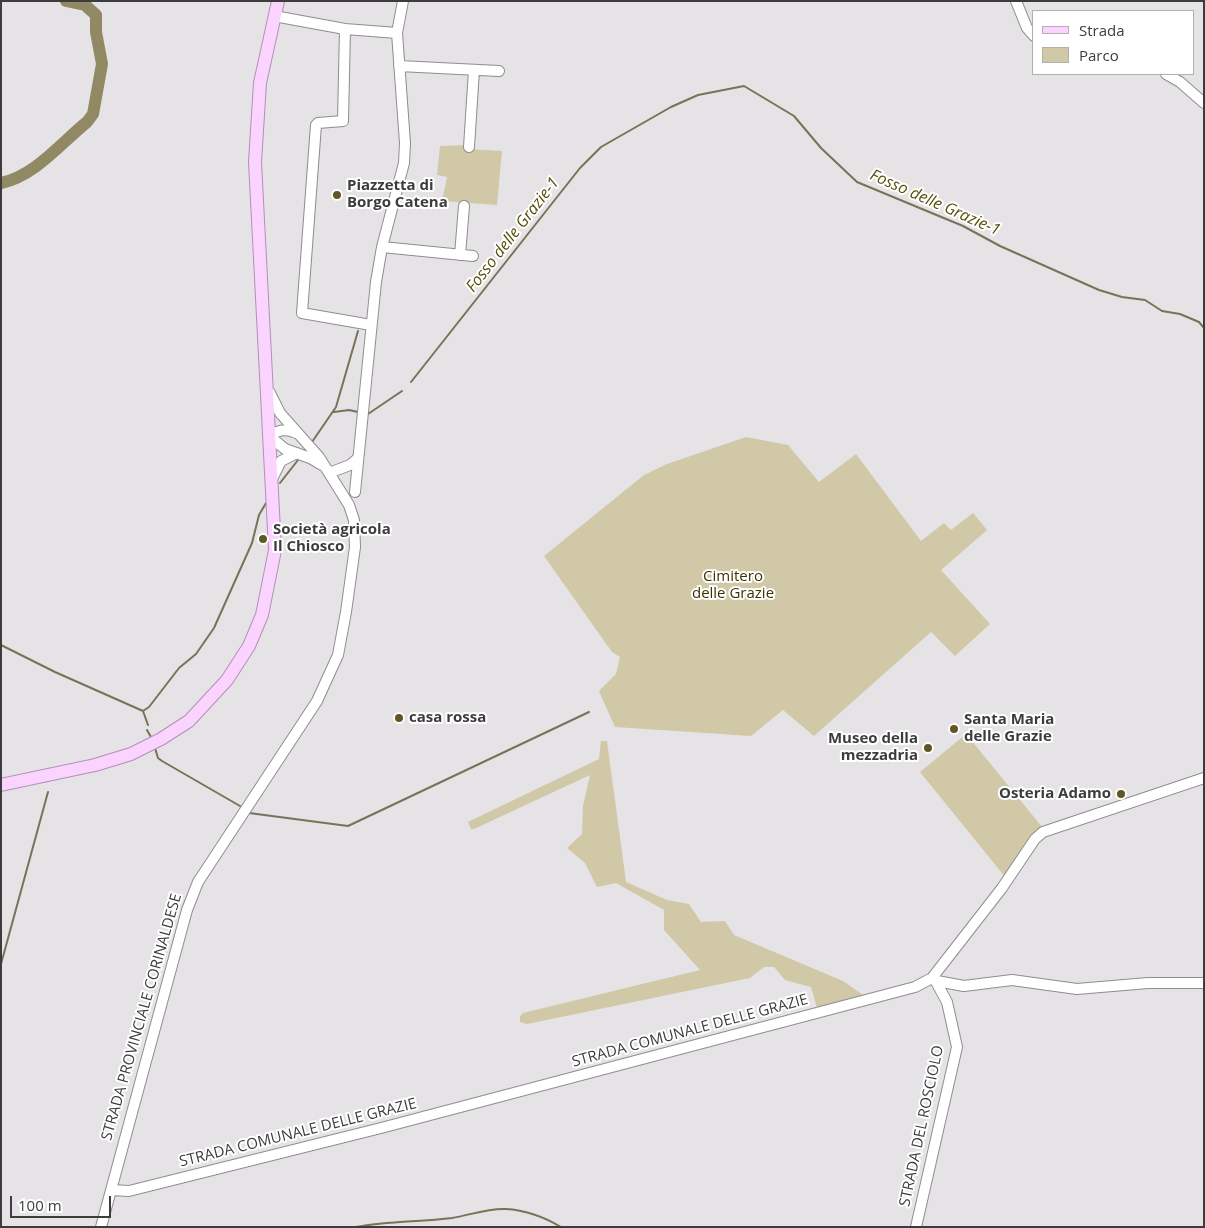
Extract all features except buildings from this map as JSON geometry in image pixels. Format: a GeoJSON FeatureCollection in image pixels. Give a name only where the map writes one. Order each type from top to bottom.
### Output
{"type":"FeatureCollection","features":[{"type":"Feature","properties":{"kind":"main road","name":"STRADA PROVINCIALE CORINALDESE"},"geometry":{"type":"LineString","coordinates":[[269,436],[255,162],[260,82],[278,1]]}},
{"type":"Feature","properties":{"kind":"main road"},"geometry":{"type":"LineString","coordinates":[[1,785],[95,765],[130,754],[161,739],[188,721],[211,699],[239,663],[262,615],[275,550],[269,436]]}},
{"type":"Feature","properties":{"kind":"street"},"geometry":{"type":"LineString","coordinates":[[355,492],[357,459],[382,247],[404,164],[405,143],[397,33],[403,1]]}},
{"type":"Feature","properties":{"kind":"street"},"geometry":{"type":"LineString","coordinates":[[1016,1],[1027,28],[1032,34]]}},
{"type":"Feature","properties":{"kind":"street"},"geometry":{"type":"LineString","coordinates":[[274,16],[345,29],[397,33]]}},
{"type":"Feature","properties":{"kind":"street"},"geometry":{"type":"LineString","coordinates":[[345,29],[343,121],[319,122],[316,125],[302,313],[372,325]]}},
{"type":"Feature","properties":{"kind":"street"},"geometry":{"type":"LineString","coordinates":[[399,66],[499,71]]}},
{"type":"Feature","properties":{"kind":"street"},"geometry":{"type":"LineString","coordinates":[[469,148],[474,70]]}},
{"type":"Feature","properties":{"kind":"street"},"geometry":{"type":"LineString","coordinates":[[1168,75],[1180,82],[1204,103]]}},
{"type":"Feature","properties":{"kind":"street"},"geometry":{"type":"LineString","coordinates":[[460,255],[464,206]]}},
{"type":"Feature","properties":{"kind":"street"},"geometry":{"type":"LineString","coordinates":[[382,247],[473,256]]}},
{"type":"Feature","properties":{"kind":"street","name":"STRADA PROVINCIALE CORINALDESE"},"geometry":{"type":"LineString","coordinates":[[101,1227],[187,910],[198,882],[317,700],[338,655],[346,612],[354,547],[354,520],[343,493],[319,457],[273,403],[266,380]]}},
{"type":"Feature","properties":{"kind":"street"},"geometry":{"type":"LineString","coordinates":[[269,436],[277,431],[288,429],[297,433]]}},
{"type":"Feature","properties":{"kind":"street","name":"STRADA PROVINCIALE CORINALDESE"},"geometry":{"type":"LineString","coordinates":[[269,436],[285,449],[319,462],[329,473]]}},
{"type":"Feature","properties":{"kind":"street"},"geometry":{"type":"LineString","coordinates":[[271,485],[277,466],[287,457],[297,453]]}},
{"type":"Feature","properties":{"kind":"street"},"geometry":{"type":"LineString","coordinates":[[329,473],[350,465],[357,459]]}},
{"type":"Feature","properties":{"kind":"street","name":"STRADA COMUNALE DELLE GRAZIE"},"geometry":{"type":"LineString","coordinates":[[111,1190],[129,1191],[391,1126],[916,987],[934,979],[1002,888],[1036,838],[1043,832],[1204,778]]}},
{"type":"Feature","properties":{"kind":"street"},"geometry":{"type":"LineString","coordinates":[[934,979],[964,986],[1012,980],[1077,988],[1204,983]]}},
{"type":"Feature","properties":{"kind":"street","name":"STRADA DEL ROSCIOLO"},"geometry":{"type":"LineString","coordinates":[[916,1227],[957,1046],[951,1013],[934,979]]}},
{"type":"Feature","properties":{"kind":"green space"},"geometry":{"type":"Polygon","coordinates":[[[467,145],[468,149],[502,151],[497,205],[442,201],[447,177],[437,175],[440,146],[467,145]]]}},
{"type":"Feature","properties":{"kind":"green space","name":"Cimitero delle Grazie"},"geometry":{"type":"Polygon","coordinates":[[[746,437],[788,445],[819,482],[856,454],[921,541],[944,523],[951,530],[973,513],[987,530],[941,570],[990,624],[955,656],[931,632],[814,736],[783,710],[751,736],[615,727],[599,691],[616,674],[620,657],[612,652],[544,556],[644,475],[667,464],[746,437]]]}},
{"type":"Feature","properties":{"kind":"green space"},"geometry":{"type":"Polygon","coordinates":[[[966,734],[1043,828],[1006,878],[920,772],[966,734]]]}},
{"type":"Feature","properties":{"kind":"green space"},"geometry":{"type":"Polygon","coordinates":[[[601,741],[607,741],[626,882],[667,900],[689,904],[701,922],[725,921],[734,935],[843,981],[866,997],[818,1011],[811,987],[785,980],[774,967],[764,967],[750,978],[527,1024],[520,1022],[520,1016],[523,1013],[700,970],[664,930],[664,910],[616,883],[597,887],[585,863],[567,848],[582,834],[583,806],[590,775],[471,829],[468,822],[599,759],[601,741]]]}},
{"type":"Feature","properties":{"kind":"waterway"},"geometry":{"type":"LineString","coordinates":[[1,183],[25,173],[47,158],[87,122],[93,114],[102,64],[96,32],[96,15],[85,5],[66,1]]}},
{"type":"Feature","properties":{"kind":"waterway","name":"Fosso delle Grazie-1"},"geometry":{"type":"LineString","coordinates":[[411,382],[580,168],[601,147],[671,107],[698,95],[744,86],[794,116],[821,148],[857,182],[963,226],[1000,246],[1099,290],[1122,297],[1145,300],[1162,311],[1180,314],[1199,322],[1204,328]]}},
{"type":"Feature","properties":{"kind":"waterway"},"geometry":{"type":"LineString","coordinates":[[312,442],[336,407],[358,331]]}},
{"type":"Feature","properties":{"kind":"waterway","name":"Fosso delle Grazie-1"},"geometry":{"type":"LineString","coordinates":[[368,414],[402,391]]}},
{"type":"Feature","properties":{"kind":"waterway","name":"Fosso delle Grazie-1"},"geometry":{"type":"LineString","coordinates":[[334,412],[349,410],[358,412]]}},
{"type":"Feature","properties":{"kind":"waterway","name":"Fosso delle Grazie-1"},"geometry":{"type":"LineString","coordinates":[[280,483],[298,460]]}},
{"type":"Feature","properties":{"kind":"waterway","name":"Fosso delle Grazie-1"},"geometry":{"type":"LineString","coordinates":[[143,711],[149,707],[179,668],[196,654],[214,628],[252,543],[259,515],[266,503]]}},
{"type":"Feature","properties":{"kind":"waterway","name":"Fosso delle Grazie-1"},"geometry":{"type":"LineString","coordinates":[[1,645],[55,672],[143,711]]}},
{"type":"Feature","properties":{"kind":"waterway"},"geometry":{"type":"LineString","coordinates":[[143,711],[148,725]]}},
{"type":"Feature","properties":{"kind":"waterway"},"geometry":{"type":"LineString","coordinates":[[249,813],[348,826],[589,712]]}},
{"type":"Feature","properties":{"kind":"waterway"},"geometry":{"type":"LineString","coordinates":[[147,730],[151,737]]}},
{"type":"Feature","properties":{"kind":"waterway"},"geometry":{"type":"LineString","coordinates":[[155,748],[158,758],[162,761],[240,806]]}},
{"type":"Feature","properties":{"kind":"waterway"},"geometry":{"type":"LineString","coordinates":[[1,964],[48,792]]}},
{"type":"Feature","properties":{"kind":"waterway"},"geometry":{"type":"LineString","coordinates":[[356,1227],[452,1218],[499,1209],[527,1212],[561,1227]]}},
{"type":"Feature","properties":{"kind":"waterway"},"geometry":{"type":"LineString","coordinates":[[564,1227],[585,1227]]}},
{"type":"Feature","properties":{"kind":"place","name":"Piazzetta di Borgo Catena"},"geometry":{"type":"Point","coordinates":[337,195]}},
{"type":"Feature","properties":{"kind":"place","name":"Società agricola Il Chiosco"},"geometry":{"type":"Point","coordinates":[263,539]}},
{"type":"Feature","properties":{"kind":"place","name":"casa rossa"},"geometry":{"type":"Point","coordinates":[399,718]}},
{"type":"Feature","properties":{"kind":"place","name":"Santa Maria delle Grazie"},"geometry":{"type":"Point","coordinates":[954,729]}},
{"type":"Feature","properties":{"kind":"place","name":"Museo della mezzadria"},"geometry":{"type":"Point","coordinates":[928,748]}},
{"type":"Feature","properties":{"kind":"place","name":"Osteria Adamo"},"geometry":{"type":"Point","coordinates":[1121,794]}}]}
